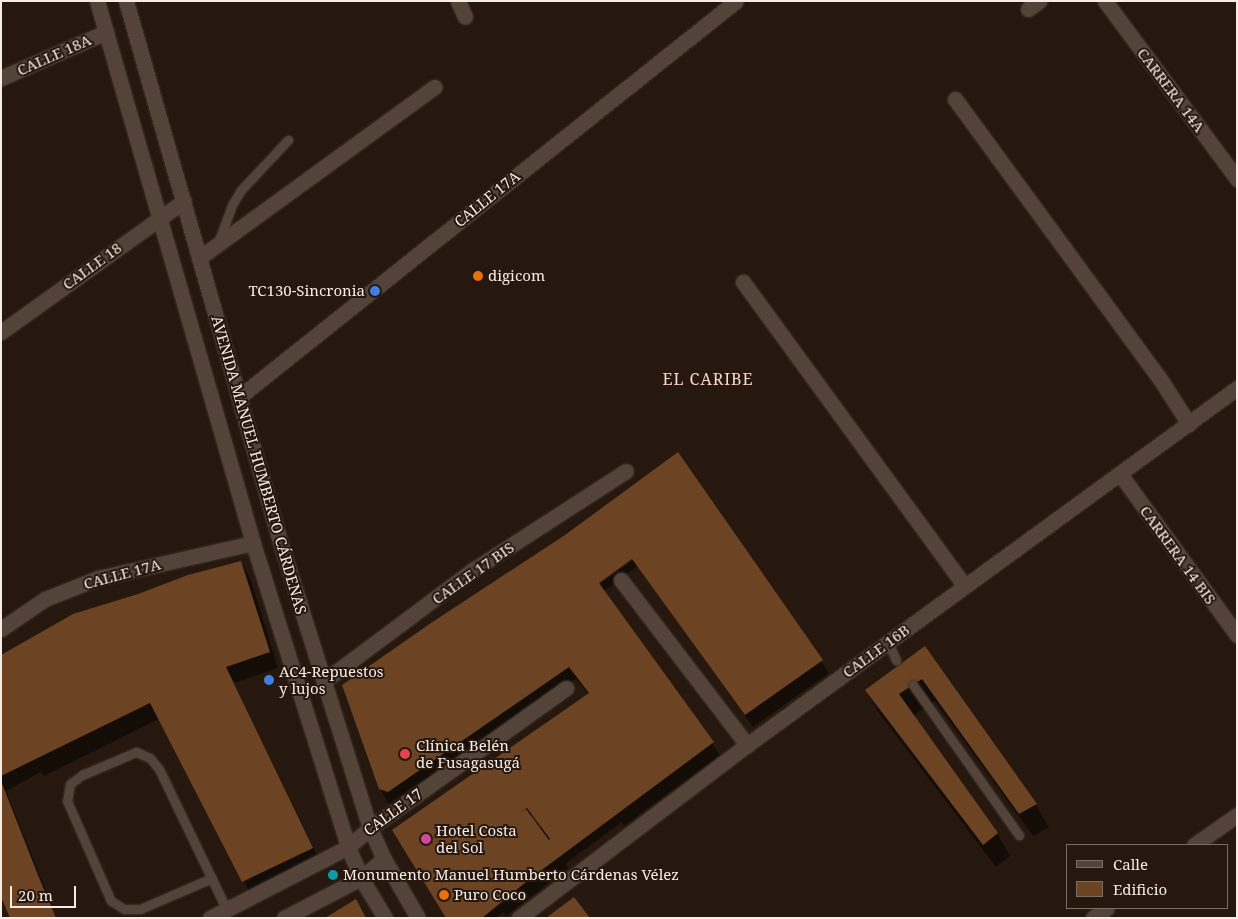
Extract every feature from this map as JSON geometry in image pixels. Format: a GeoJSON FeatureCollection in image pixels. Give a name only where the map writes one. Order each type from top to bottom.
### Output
{"type":"FeatureCollection","features":[{"type":"Feature","properties":{"kind":"street","name":"AVENIDA MANUEL HUMBERTO CÁRDENAS"},"geometry":{"type":"LineString","coordinates":[[97,1],[253,543],[348,847],[361,878],[385,918]]}},
{"type":"Feature","properties":{"kind":"street","name":"AVENIDA MANUEL HUMBERTO CÁRDENAS"},"geometry":{"type":"LineString","coordinates":[[126,1],[279,538],[370,828],[384,859],[418,918]]}},
{"type":"Feature","properties":{"kind":"street"},"geometry":{"type":"LineString","coordinates":[[458,1],[465,17]]}},
{"type":"Feature","properties":{"kind":"street","name":"CALLE 17A"},"geometry":{"type":"LineString","coordinates":[[239,397],[736,1]]}},
{"type":"Feature","properties":{"kind":"street","name":"CARRERA 14A"},"geometry":{"type":"LineString","coordinates":[[1105,1],[1237,179]]}},
{"type":"Feature","properties":{"kind":"street","name":"CALLE 18A"},"geometry":{"type":"LineString","coordinates":[[1,78],[106,32]]}},
{"type":"Feature","properties":{"kind":"street"},"geometry":{"type":"LineString","coordinates":[[199,258],[434,87]]}},
{"type":"Feature","properties":{"kind":"street"},"geometry":{"type":"LineString","coordinates":[[954,100],[1162,382],[1189,424]]}},
{"type":"Feature","properties":{"kind":"street","name":"CALLE 18"},"geometry":{"type":"LineString","coordinates":[[1,332],[184,201]]}},
{"type":"Feature","properties":{"kind":"street"},"geometry":{"type":"LineString","coordinates":[[743,282],[965,586]]}},
{"type":"Feature","properties":{"kind":"street","name":"CALLE 16B"},"geometry":{"type":"LineString","coordinates":[[519,918],[747,745],[1235,392]]}},
{"type":"Feature","properties":{"kind":"street","name":"CALLE 17 BIS"},"geometry":{"type":"LineString","coordinates":[[324,681],[473,570],[626,471]]}},
{"type":"Feature","properties":{"kind":"street","name":"CARRERA 14 BIS"},"geometry":{"type":"LineString","coordinates":[[1120,474],[1237,635]]}},
{"type":"Feature","properties":{"kind":"street","name":"CALLE 17A"},"geometry":{"type":"LineString","coordinates":[[1,629],[45,599],[98,578],[253,543]]}},
{"type":"Feature","properties":{"kind":"street"},"geometry":{"type":"LineString","coordinates":[[621,580],[747,745]]}},
{"type":"Feature","properties":{"kind":"street","name":"CALLE 17"},"geometry":{"type":"LineString","coordinates":[[210,918],[348,847],[370,828],[566,688]]}},
{"type":"Feature","properties":{"kind":"street"},"geometry":{"type":"LineString","coordinates":[[1195,844],[1237,815]]}},
{"type":"Feature","properties":{"kind":"street"},"geometry":{"type":"LineString","coordinates":[[284,918],[361,878],[384,859]]}},
{"type":"Feature","properties":{"kind":"street"},"geometry":{"type":"LineString","coordinates":[[1093,918],[1106,909]]}},
{"type":"Feature","properties":{"kind":"lane"},"geometry":{"type":"LineString","coordinates":[[218,244],[232,205],[242,190],[288,140]]}},
{"type":"Feature","properties":{"kind":"lane"},"geometry":{"type":"LineString","coordinates":[[888,642],[896,660]]}},
{"type":"Feature","properties":{"kind":"lane"},"geometry":{"type":"LineString","coordinates":[[913,685],[1019,835]]}},
{"type":"Feature","properties":{"kind":"lane"},"geometry":{"type":"LineString","coordinates":[[212,878],[140,909],[124,909],[111,901],[67,801],[70,784],[82,775],[136,752],[150,758],[159,769],[212,878],[227,910]]}},
{"type":"Feature","properties":{"kind":"building"},"geometry":{"type":"Polygon","coordinates":[[[678,452],[823,660],[745,715],[632,559],[599,583],[714,742],[531,878],[482,918],[446,918],[392,830],[589,693],[569,667],[388,792],[379,789],[342,685],[431,623],[565,535],[678,452]],[[527,808],[516,815],[526,809],[550,839],[527,808]]]}},
{"type":"Feature","properties":{"kind":"building"},"geometry":{"type":"Polygon","coordinates":[[[241,561],[270,652],[226,667],[313,848],[242,882],[150,703],[1,776],[1,655],[73,614],[138,594],[188,575],[241,561]]]}},
{"type":"Feature","properties":{"kind":"building"},"geometry":{"type":"Polygon","coordinates":[[[925,646],[1037,804],[1019,814],[922,679],[899,694],[998,833],[983,845],[865,690],[925,646]]]}},
{"type":"Feature","properties":{"kind":"building"},"geometry":{"type":"Polygon","coordinates":[[[1,781],[56,918],[10,918],[1,897],[1,781]]]}},
{"type":"Feature","properties":{"kind":"building"},"geometry":{"type":"Polygon","coordinates":[[[574,897],[590,918],[546,918],[574,897]]]}},
{"type":"Feature","properties":{"kind":"building"},"geometry":{"type":"Polygon","coordinates":[[[356,899],[366,918],[325,918],[356,899]]]}},
{"type":"Feature","properties":{"kind":"place","name":"digicom"},"geometry":{"type":"Point","coordinates":[478,276]}},
{"type":"Feature","properties":{"kind":"place","name":"TC130-Sincronia"},"geometry":{"type":"Point","coordinates":[375,291]}},
{"type":"Feature","properties":{"kind":"place","name":"AC4-Repuestos y lujos"},"geometry":{"type":"Point","coordinates":[269,680]}},
{"type":"Feature","properties":{"kind":"place","name":"Clínica Belén de Fusagasugá"},"geometry":{"type":"Point","coordinates":[405,754]}},
{"type":"Feature","properties":{"kind":"place","name":"Hotel Costa del Sol"},"geometry":{"type":"Point","coordinates":[426,839]}},
{"type":"Feature","properties":{"kind":"place","name":"Monumento Manuel Humberto Cárdenas Vélez"},"geometry":{"type":"Point","coordinates":[333,875]}},
{"type":"Feature","properties":{"kind":"place","name":"Puro Coco"},"geometry":{"type":"Point","coordinates":[444,895]}},
{"type":"Feature","properties":{"kind":"district","name":"EL CARIBE"},"geometry":{"type":"Point","coordinates":[708,379]}}]}
